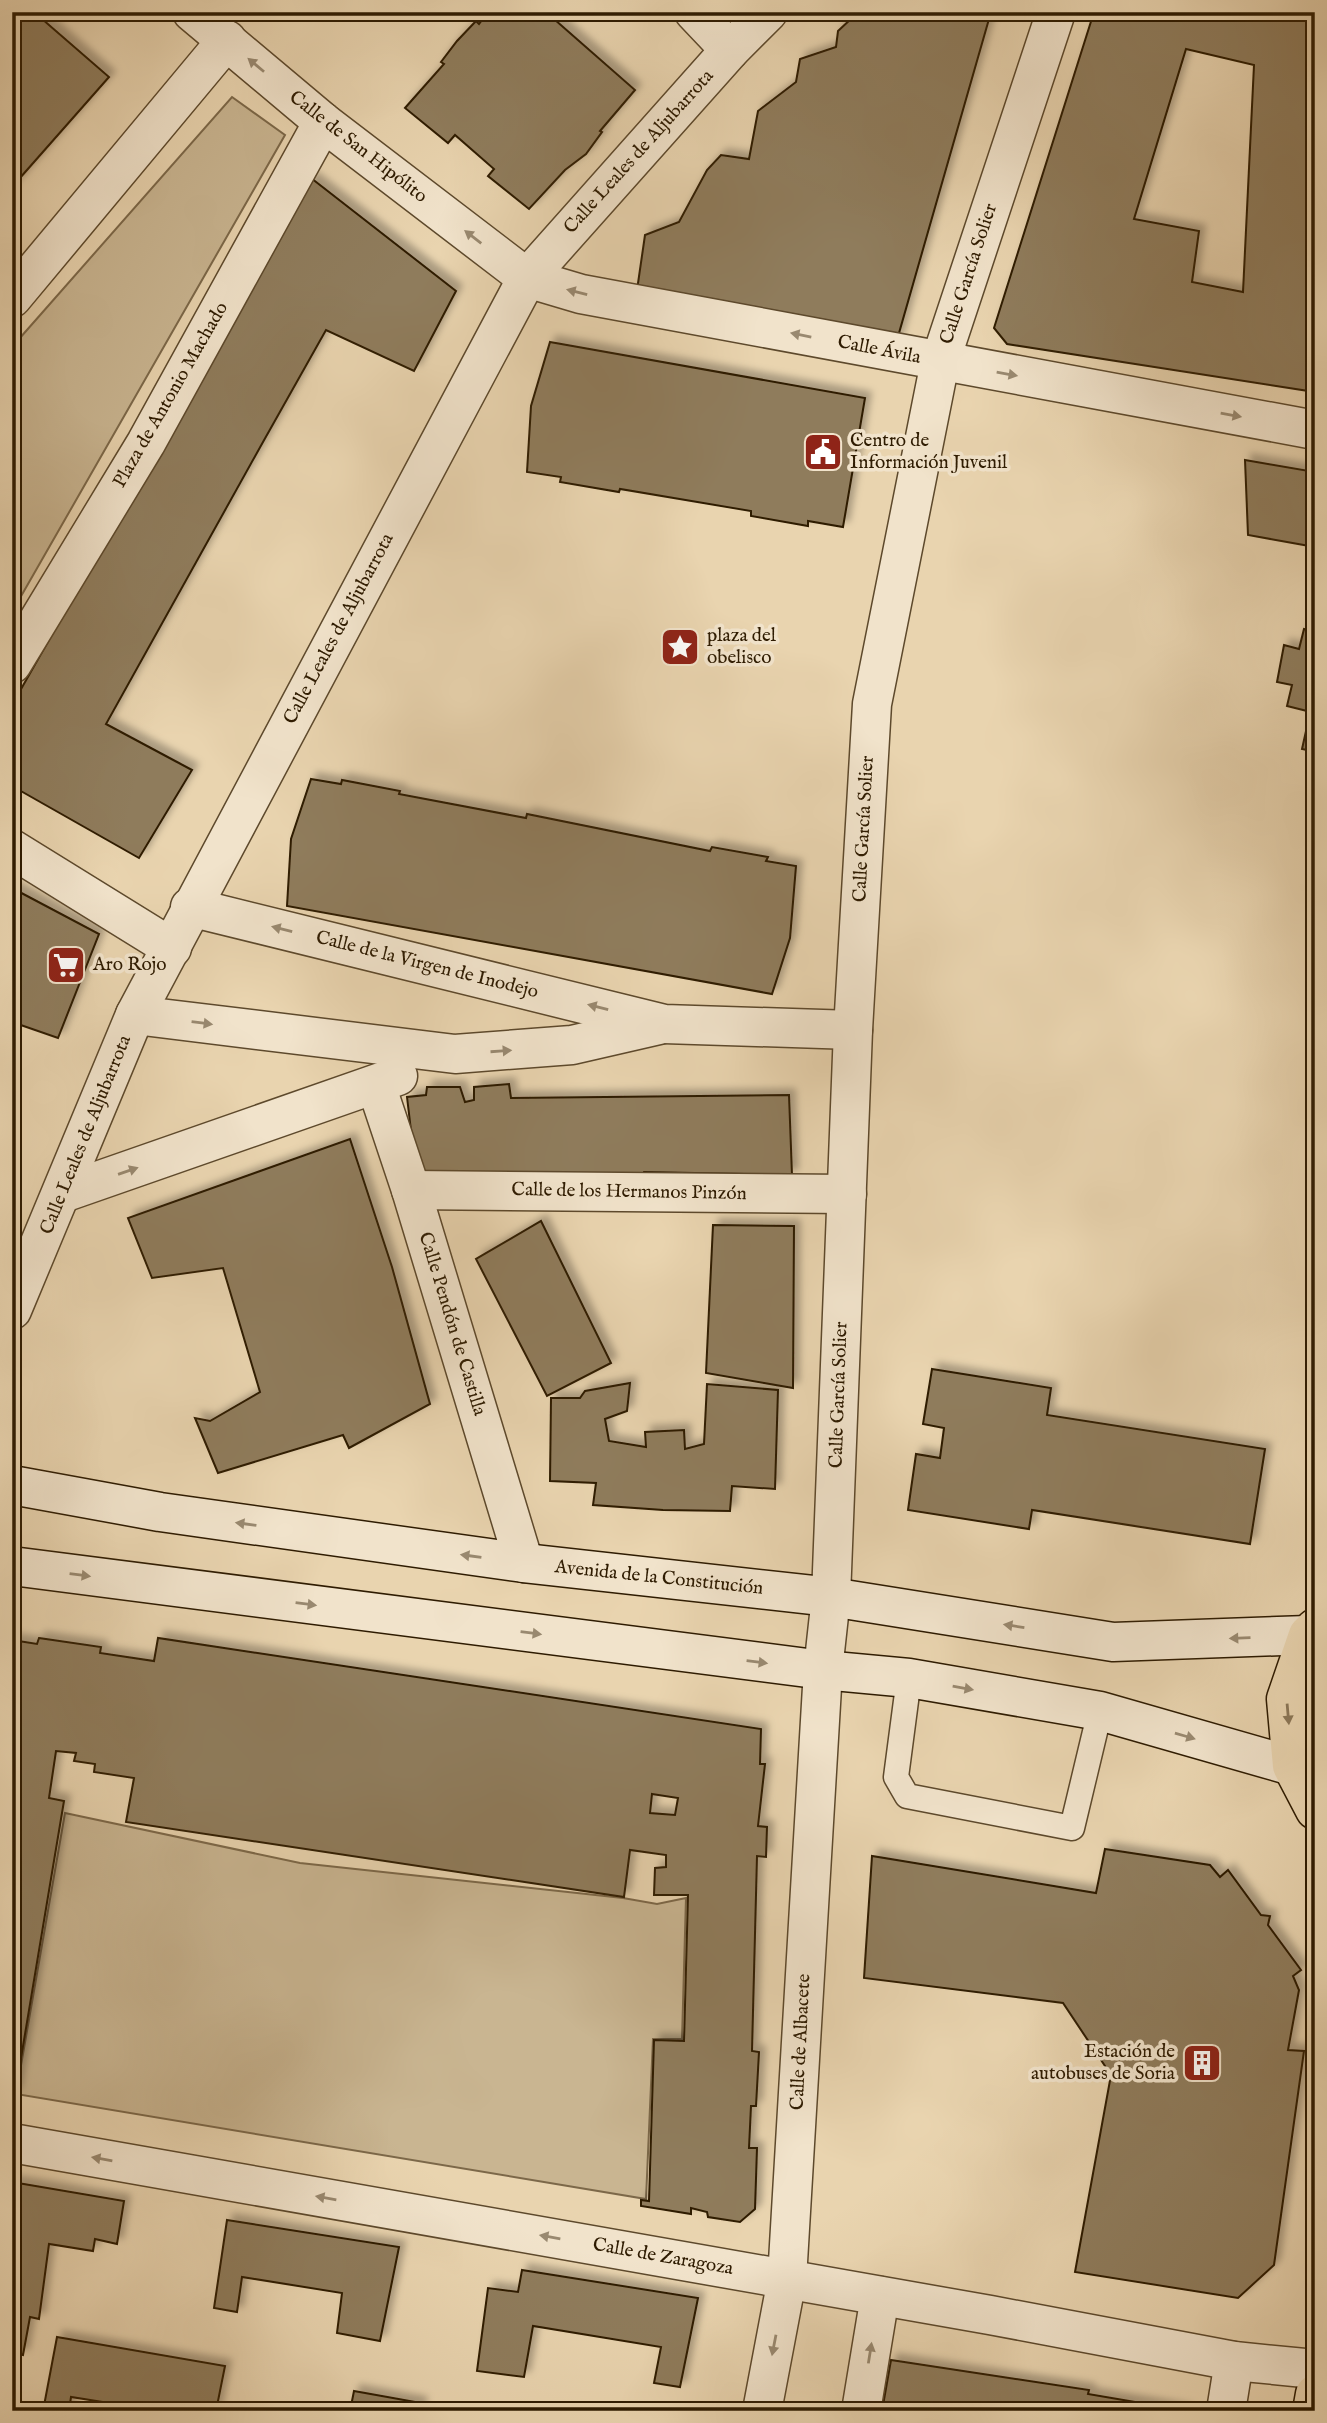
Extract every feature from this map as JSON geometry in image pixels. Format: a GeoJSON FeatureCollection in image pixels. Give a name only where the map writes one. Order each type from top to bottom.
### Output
{"type":"FeatureCollection","features":[{"type":"Feature","properties":{"kind":"main road"},"geometry":{"type":"LineString","coordinates":[[1311,1631],[1286,1699],[1292,1766],[1315,1810]]}},
{"type":"Feature","properties":{"kind":"main road"},"geometry":{"type":"LineString","coordinates":[[1312,2411],[1315,2394]]}},
{"type":"Feature","properties":{"kind":"street","name":"Calle de San Hipólito"},"geometry":{"type":"LineString","coordinates":[[192,12],[323,122],[527,278]]}},
{"type":"Feature","properties":{"kind":"street"},"geometry":{"type":"LineString","coordinates":[[694,12],[730,50]]}},
{"type":"Feature","properties":{"kind":"street","name":"Calle Leales de Aljubarrota"},"geometry":{"type":"LineString","coordinates":[[12,1310],[135,1015],[172,948],[190,907],[527,278],[730,50],[768,12]]}},
{"type":"Feature","properties":{"kind":"street","name":"Calle García Solier"},"geometry":{"type":"LineString","coordinates":[[823,1670],[831,1597],[853,1030],[872,704],[940,362],[1056,12]]}},
{"type":"Feature","properties":{"kind":"street"},"geometry":{"type":"LineString","coordinates":[[12,298],[227,40]]}},
{"type":"Feature","properties":{"kind":"street","name":"Plaza de Antonio Machado"},"geometry":{"type":"LineString","coordinates":[[12,664],[146,443],[323,122]]}},
{"type":"Feature","properties":{"kind":"street","name":"Calle Ávila"},"geometry":{"type":"LineString","coordinates":[[527,278],[581,294],[1315,430]]}},
{"type":"Feature","properties":{"kind":"street"},"geometry":{"type":"LineString","coordinates":[[12,849],[172,948]]}},
{"type":"Feature","properties":{"kind":"street","name":"Calle de la Virgen de Inodejo"},"geometry":{"type":"LineString","coordinates":[[190,907],[664,1024],[853,1030]]}},
{"type":"Feature","properties":{"kind":"street","name":"Calle de la Virgen de Inodejo"},"geometry":{"type":"LineString","coordinates":[[135,1015],[455,1054],[572,1045],[664,1024]]}},
{"type":"Feature","properties":{"kind":"street","name":"Calle de la Virgen de Inodejo"},"geometry":{"type":"LineString","coordinates":[[63,1193],[376,1085],[455,1054]]}},
{"type":"Feature","properties":{"kind":"street","name":"Calle Pendón de Castilla"},"geometry":{"type":"LineString","coordinates":[[376,1085],[411,1190],[524,1563]]}},
{"type":"Feature","properties":{"kind":"street","name":"Calle de los Hermanos Pinzón"},"geometry":{"type":"LineString","coordinates":[[411,1190],[847,1194]]}},
{"type":"Feature","properties":{"kind":"street","name":"Avenida de la Constitución"},"geometry":{"type":"LineString","coordinates":[[12,1485],[160,1511],[524,1563],[831,1597],[1113,1642],[1311,1631]]}},
{"type":"Feature","properties":{"kind":"street"},"geometry":{"type":"LineString","coordinates":[[12,1566],[823,1670],[909,1678],[1100,1711],[1292,1766]]}},
{"type":"Feature","properties":{"kind":"street","name":"Calle de Albacete"},"geometry":{"type":"LineString","coordinates":[[762,2411],[787,2279],[823,1670]]}},
{"type":"Feature","properties":{"kind":"street","name":"Calle de Zaragoza"},"geometry":{"type":"LineString","coordinates":[[12,2143],[787,2279],[1234,2361],[1315,2369]]}},
{"type":"Feature","properties":{"kind":"street"},"geometry":{"type":"LineString","coordinates":[[861,2411],[880,2296]]}},
{"type":"Feature","properties":{"kind":"street"},"geometry":{"type":"LineString","coordinates":[[1226,2411],[1234,2361]]}},
{"type":"Feature","properties":{"kind":"lane"},"geometry":{"type":"LineString","coordinates":[[909,1678],[896,1777],[907,1796],[1072,1828],[1100,1711]]}},
{"type":"Feature","properties":{"kind":"shaded area"},"geometry":{"type":"Polygon","coordinates":[[[232,97],[285,135],[12,612],[12,347],[232,97]]]}},
{"type":"Feature","properties":{"kind":"shaded area"},"geometry":{"type":"Polygon","coordinates":[[[65,1813],[300,1863],[657,1904],[686,1898],[682,2039],[653,2039],[646,2199],[16,2094],[65,1813]]]}},
{"type":"Feature","properties":{"kind":"building"},"geometry":{"type":"Polygon","coordinates":[[[28,12],[34,12],[109,77],[12,187],[12,30],[28,12]]]}},
{"type":"Feature","properties":{"kind":"building"},"geometry":{"type":"Polygon","coordinates":[[[488,12],[546,12],[635,90],[600,131],[602,132],[586,154],[565,170],[529,209],[488,176],[494,169],[455,135],[448,143],[405,108],[444,64],[441,62],[457,41],[476,21],[479,24],[488,12]]]}},
{"type":"Feature","properties":{"kind":"building"},"geometry":{"type":"Polygon","coordinates":[[[853,12],[991,12],[897,340],[636,297],[645,235],[679,222],[707,170],[721,155],[749,159],[758,111],[796,82],[800,59],[836,47],[838,31],[853,17],[853,12]]]}},
{"type":"Feature","properties":{"kind":"building"},"geometry":{"type":"Polygon","coordinates":[[[1094,12],[1315,12],[1315,392],[1007,344],[994,328],[1094,12]],[[1186,49],[1134,219],[1199,231],[1192,282],[1243,292],[1254,65],[1186,49]]]}},
{"type":"Feature","properties":{"kind":"building"},"geometry":{"type":"Polygon","coordinates":[[[311,178],[456,291],[414,371],[326,330],[263,442],[106,724],[192,770],[139,858],[12,786],[12,705],[311,178]]]}},
{"type":"Feature","properties":{"kind":"building"},"geometry":{"type":"Polygon","coordinates":[[[550,342],[865,398],[843,527],[808,521],[808,526],[751,516],[751,511],[560,482],[561,477],[527,472],[531,406],[550,342]]]}},
{"type":"Feature","properties":{"kind":"building"},"geometry":{"type":"Polygon","coordinates":[[[1245,460],[1315,472],[1315,547],[1248,535],[1245,460]]]}},
{"type":"Feature","properties":{"kind":"building"},"geometry":{"type":"Polygon","coordinates":[[[1304,629],[1315,631],[1315,730],[1307,728],[1311,712],[1287,706],[1292,685],[1277,682],[1284,645],[1299,649],[1304,629]]]}},
{"type":"Feature","properties":{"kind":"building"},"geometry":{"type":"Polygon","coordinates":[[[1306,731],[1315,732],[1315,763],[1309,762],[1312,751],[1302,749],[1306,731]]]}},
{"type":"Feature","properties":{"kind":"building"},"geometry":{"type":"Polygon","coordinates":[[[311,779],[341,784],[342,780],[400,791],[399,794],[526,818],[527,814],[710,851],[712,847],[768,857],[766,861],[796,866],[790,938],[772,994],[287,906],[291,839],[311,779]]]}},
{"type":"Feature","properties":{"kind":"building"},"geometry":{"type":"Polygon","coordinates":[[[12,888],[99,934],[58,1038],[12,1022],[12,888]]]}},
{"type":"Feature","properties":{"kind":"building"},"geometry":{"type":"Polygon","coordinates":[[[509,1084],[511,1098],[789,1095],[792,1175],[644,1172],[634,1192],[417,1181],[407,1097],[426,1095],[427,1087],[460,1087],[465,1102],[474,1100],[474,1087],[509,1084]]]}},
{"type":"Feature","properties":{"kind":"building"},"geometry":{"type":"Polygon","coordinates":[[[350,1139],[392,1267],[430,1404],[349,1448],[343,1435],[218,1473],[195,1418],[210,1421],[260,1392],[223,1268],[152,1278],[128,1218],[350,1139]]]}},
{"type":"Feature","properties":{"kind":"building"},"geometry":{"type":"Polygon","coordinates":[[[541,1221],[611,1363],[547,1396],[476,1259],[541,1221]]]}},
{"type":"Feature","properties":{"kind":"building"},"geometry":{"type":"Polygon","coordinates":[[[713,1225],[794,1226],[793,1388],[706,1373],[713,1225]]]}},
{"type":"Feature","properties":{"kind":"building"},"geometry":{"type":"Polygon","coordinates":[[[932,1369],[1051,1388],[1047,1415],[1265,1449],[1250,1544],[1032,1510],[1029,1529],[908,1510],[916,1454],[940,1458],[944,1428],[923,1424],[932,1369]]]}},
{"type":"Feature","properties":{"kind":"building"},"geometry":{"type":"Polygon","coordinates":[[[630,1383],[627,1411],[605,1419],[609,1441],[646,1447],[645,1432],[684,1430],[685,1449],[704,1444],[707,1384],[778,1390],[775,1489],[732,1486],[730,1511],[663,1510],[593,1505],[596,1483],[550,1481],[551,1398],[580,1398],[585,1391],[630,1383]]]}},
{"type":"Feature","properties":{"kind":"building"},"geometry":{"type":"Polygon","coordinates":[[[39,1638],[101,1647],[100,1653],[154,1661],[158,1638],[761,1729],[760,1764],[765,1764],[758,1826],[767,1827],[766,1857],[757,1856],[752,2051],[759,2052],[756,2106],[751,2106],[749,2148],[757,2148],[755,2209],[740,2222],[708,2217],[707,2212],[691,2208],[691,2214],[641,2206],[641,2200],[649,2201],[654,2040],[684,2041],[688,1895],[654,1895],[655,1868],[666,1867],[666,1855],[630,1850],[624,1897],[126,1822],[134,1778],[94,1772],[95,1764],[74,1761],[76,1753],[56,1751],[49,1798],[64,1801],[15,2094],[12,2093],[12,1640],[37,1644],[39,1638]],[[652,1794],[650,1813],[675,1815],[678,1798],[652,1794]]]}},
{"type":"Feature","properties":{"kind":"building","name":"Estación de autobuses de Soria"},"geometry":{"type":"Polygon","coordinates":[[[1105,1849],[1210,1865],[1220,1877],[1228,1870],[1261,1915],[1270,1916],[1268,1925],[1301,1970],[1293,1976],[1299,1990],[1288,2050],[1304,2051],[1274,2265],[1238,2298],[1075,2272],[1111,2075],[1063,2003],[864,1978],[872,1856],[1096,1893],[1105,1849]]]}},
{"type":"Feature","properties":{"kind":"building"},"geometry":{"type":"Polygon","coordinates":[[[12,2182],[124,2201],[117,2244],[95,2239],[93,2251],[49,2244],[39,2319],[30,2317],[23,2355],[12,2353],[12,2182]]]}},
{"type":"Feature","properties":{"kind":"building"},"geometry":{"type":"Polygon","coordinates":[[[227,2220],[399,2247],[380,2341],[337,2333],[342,2293],[242,2277],[237,2312],[214,2308],[227,2220]]]}},
{"type":"Feature","properties":{"kind":"building"},"geometry":{"type":"Polygon","coordinates":[[[522,2270],[698,2298],[680,2387],[654,2383],[661,2347],[533,2326],[524,2377],[477,2371],[488,2288],[518,2292],[522,2270]]]}},
{"type":"Feature","properties":{"kind":"building"},"geometry":{"type":"Polygon","coordinates":[[[57,2337],[225,2366],[216,2411],[127,2411],[128,2406],[71,2397],[69,2411],[43,2411],[57,2337]]]}},
{"type":"Feature","properties":{"kind":"building"},"geometry":{"type":"Polygon","coordinates":[[[891,2360],[1089,2390],[1088,2394],[1188,2411],[882,2411],[891,2360]]]}},
{"type":"Feature","properties":{"kind":"building"},"geometry":{"type":"Polygon","coordinates":[[[354,2391],[421,2403],[419,2411],[350,2411],[354,2391]]]}},
{"type":"Feature","properties":{"kind":"place","name":"Centro de Información Juvenil"},"geometry":{"type":"Point","coordinates":[823,452]}},
{"type":"Feature","properties":{"kind":"place","name":"plaza del obelisco"},"geometry":{"type":"Point","coordinates":[680,647]}},
{"type":"Feature","properties":{"kind":"place","name":"Aro Rojo"},"geometry":{"type":"Point","coordinates":[66,965]}},
{"type":"Feature","properties":{"kind":"place","name":"Estación de autobuses de Soria"},"geometry":{"type":"Point","coordinates":[1202,2063]}}]}
